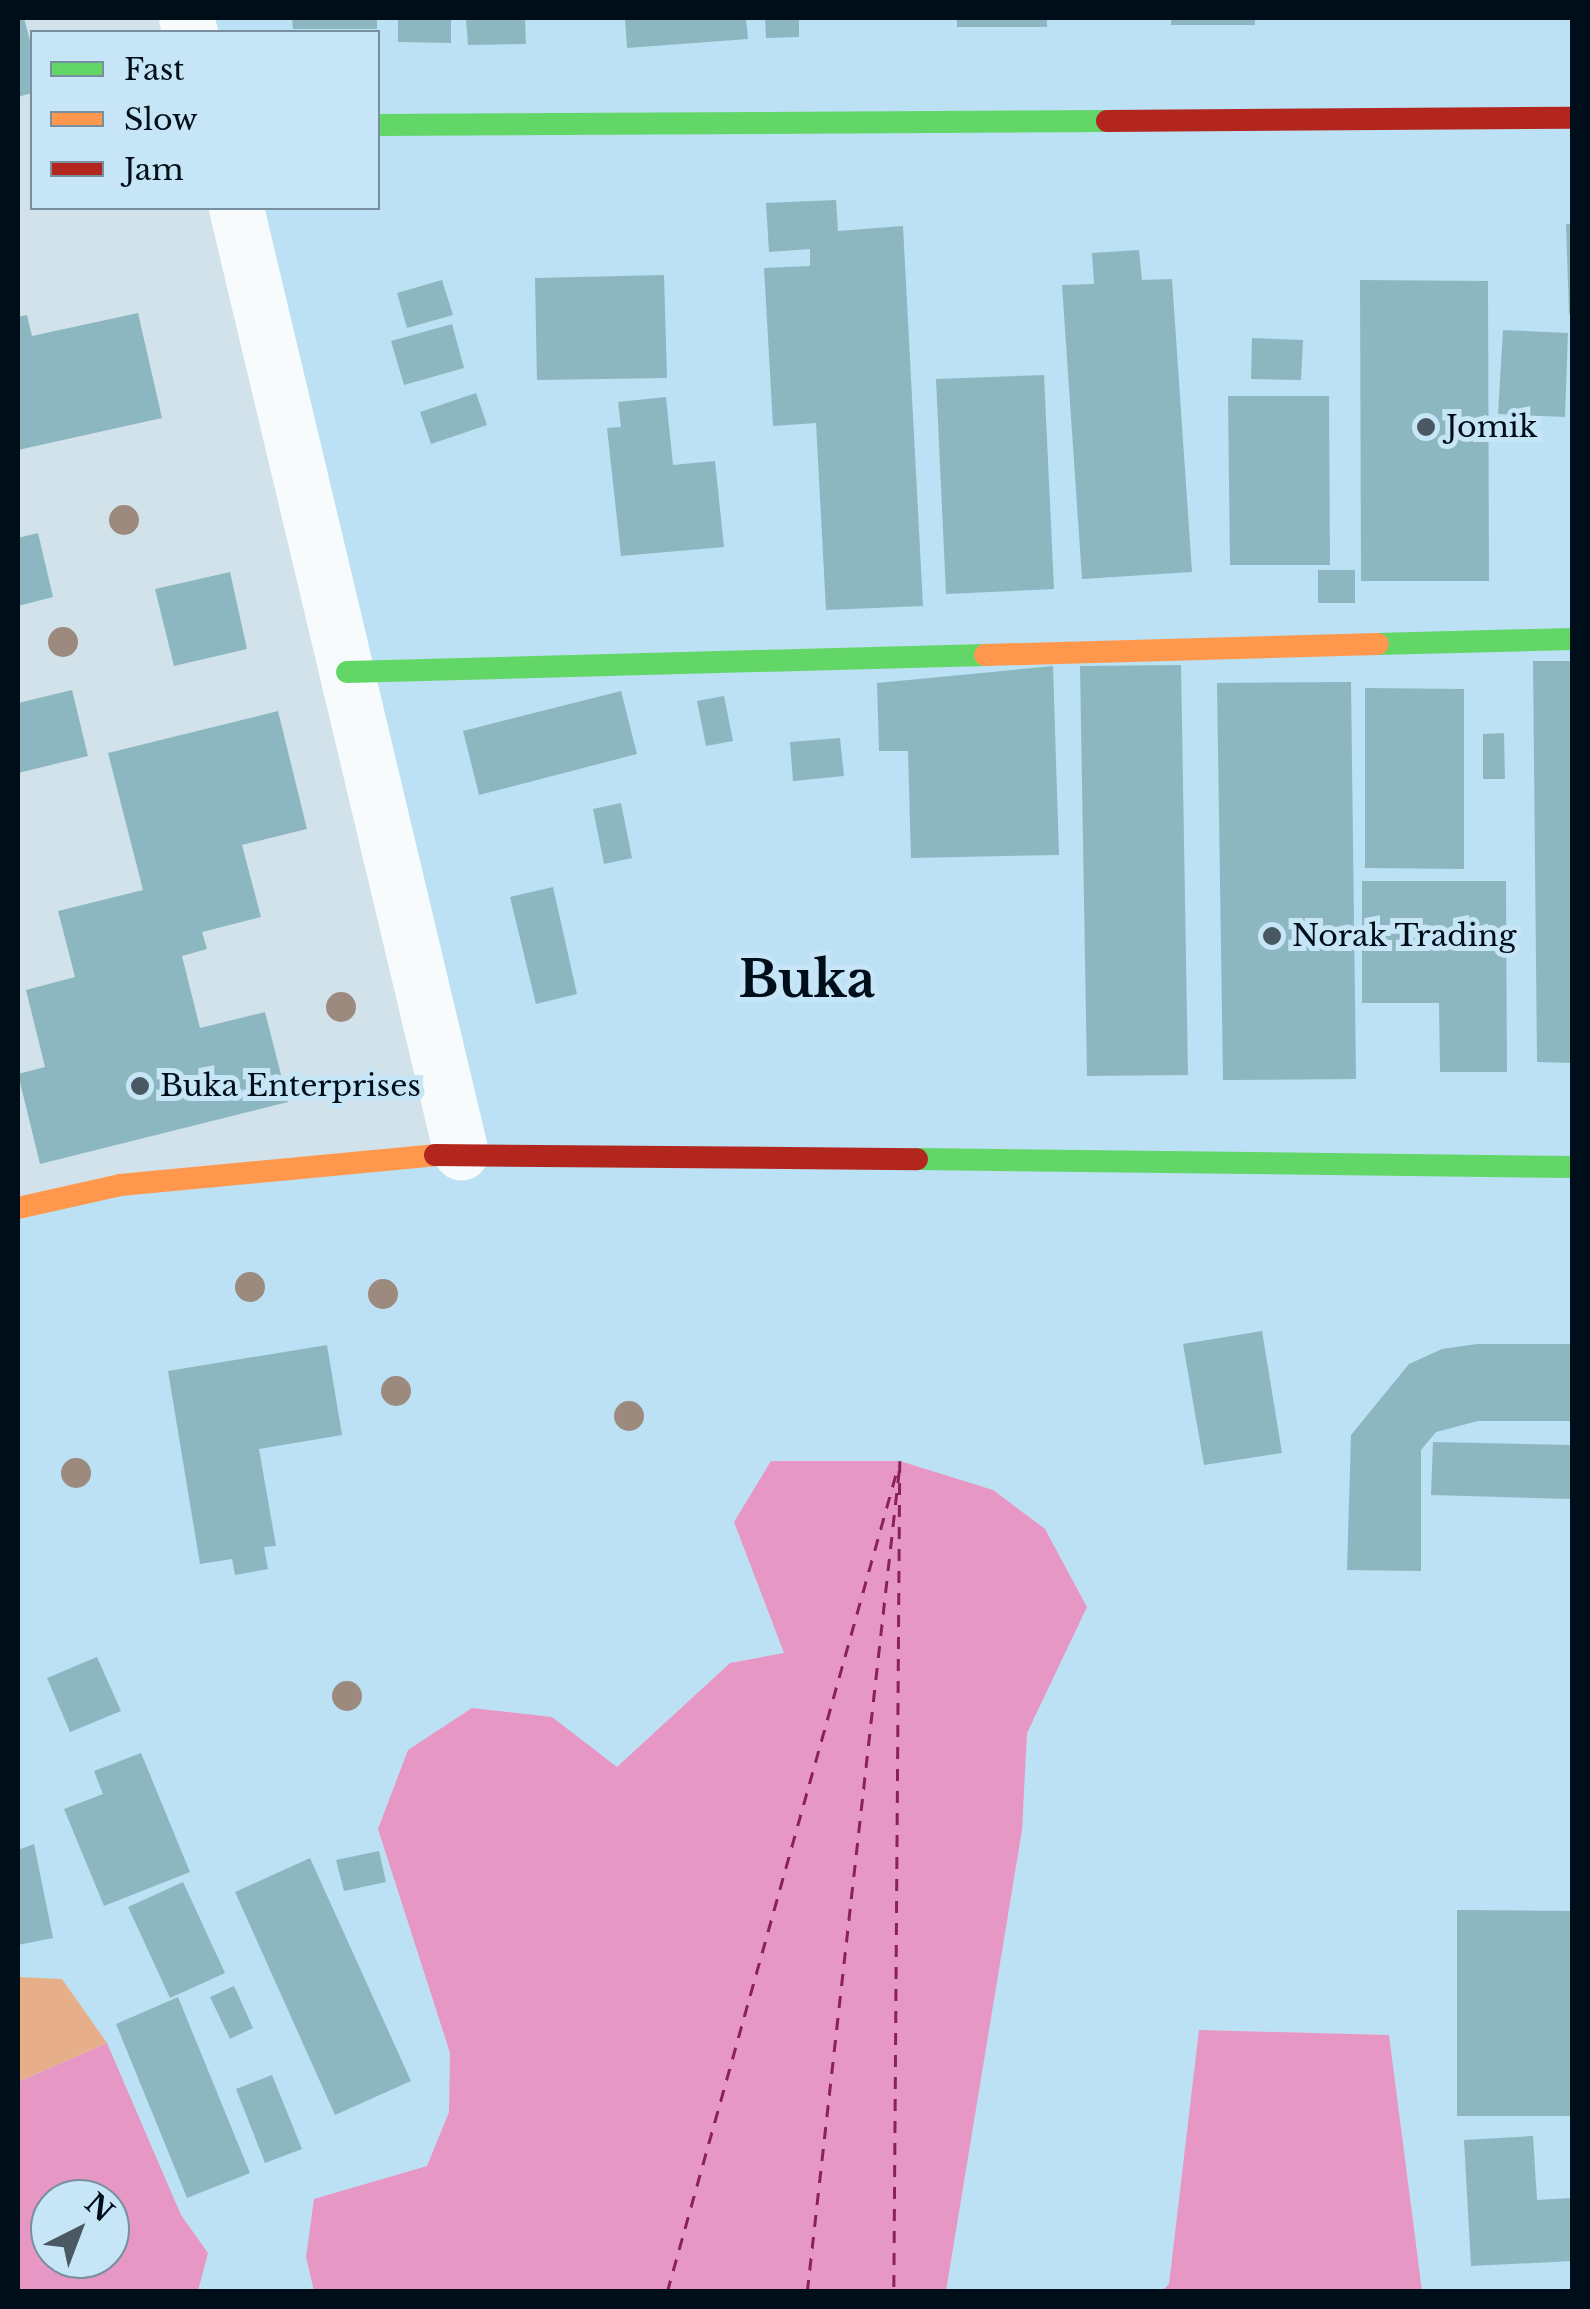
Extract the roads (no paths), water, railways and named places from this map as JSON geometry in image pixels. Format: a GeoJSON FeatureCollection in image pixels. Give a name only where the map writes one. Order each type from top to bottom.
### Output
{"type":"FeatureCollection","features":[{"type":"Feature","properties":{"kind":"street"},"geometry":{"type":"LineString","coordinates":[[380,125],[1572,118]]}},
{"type":"Feature","properties":{"kind":"street"},"geometry":{"type":"LineString","coordinates":[[236,210],[462,1153]]}},
{"type":"Feature","properties":{"kind":"street"},"geometry":{"type":"LineString","coordinates":[[346,672],[1572,640]]}},
{"type":"Feature","properties":{"kind":"street"},"geometry":{"type":"LineString","coordinates":[[18,1208],[120,1185],[462,1153],[1572,1168]]}},
{"type":"Feature","properties":{"kind":"place","name":"Jomik"},"geometry":{"type":"Point","coordinates":[1426,427]}},
{"type":"Feature","properties":{"kind":"place","name":"Norak Trading"},"geometry":{"type":"Point","coordinates":[1272,936]}},
{"type":"Feature","properties":{"kind":"place","name":"Buka Enterprises"},"geometry":{"type":"Point","coordinates":[140,1086]}},
{"type":"Feature","properties":{"kind":"district","name":"Buka"},"geometry":{"type":"Point","coordinates":[807,980]}}]}
